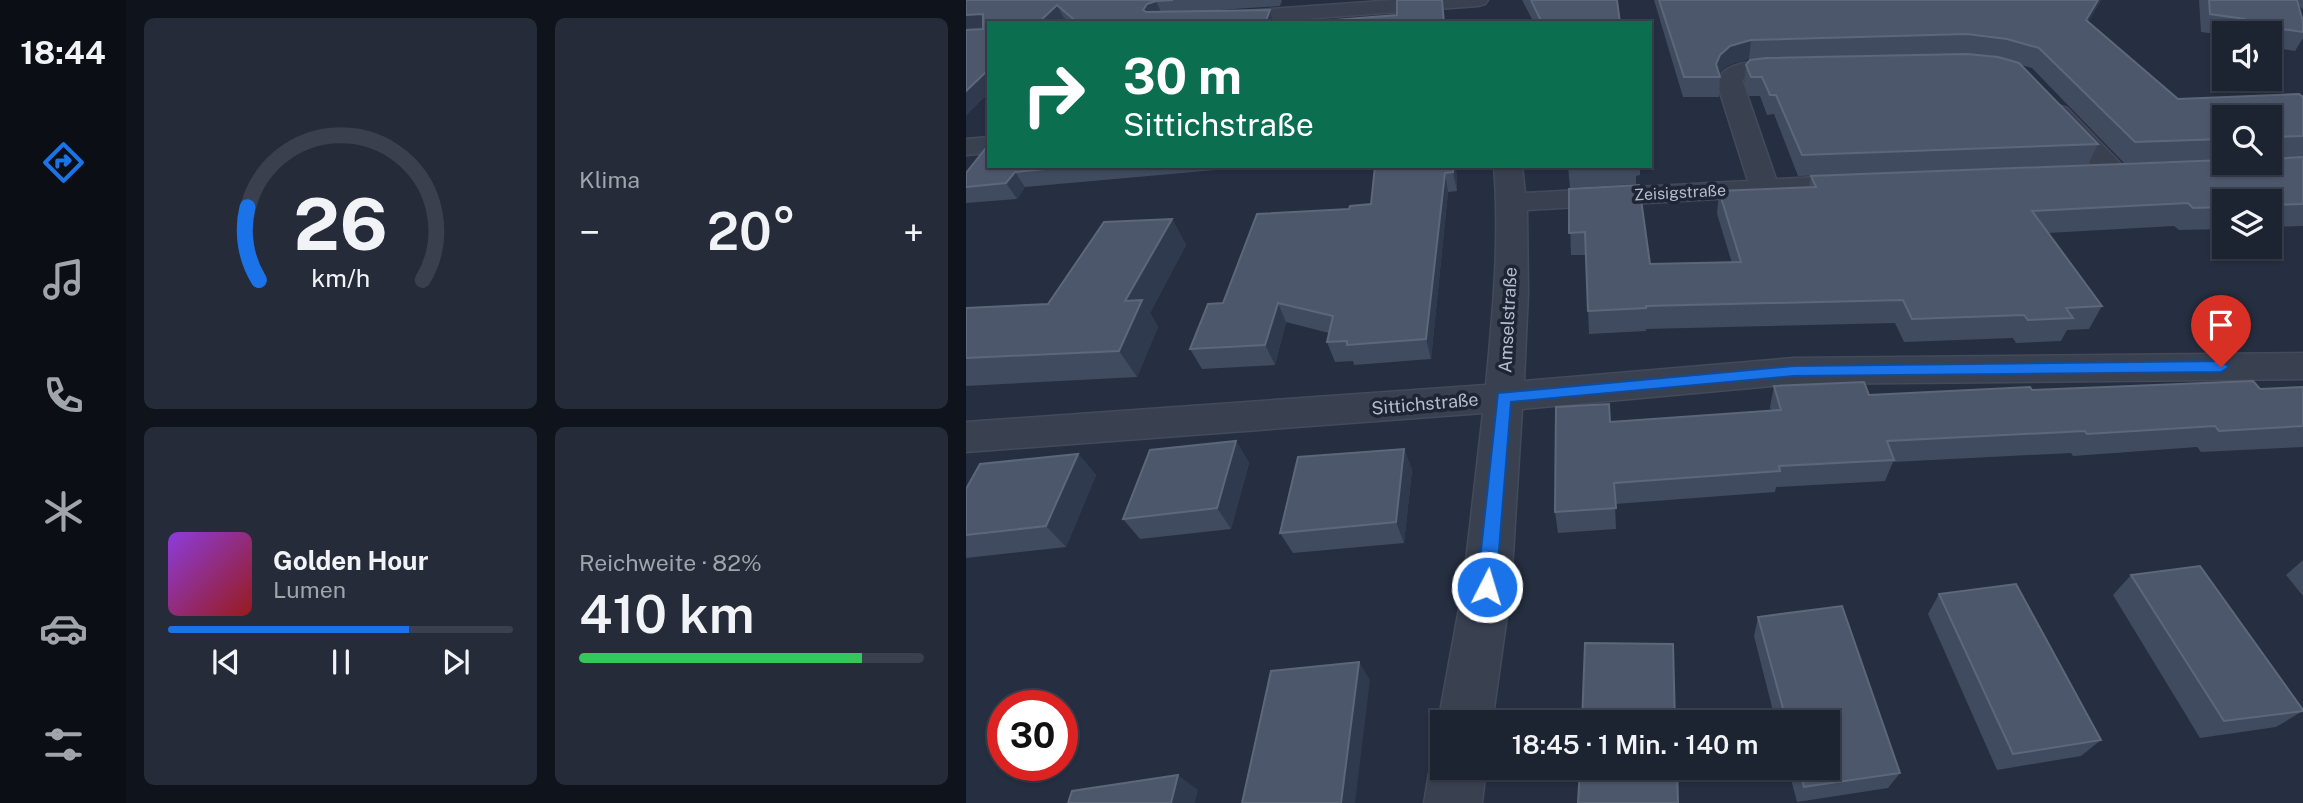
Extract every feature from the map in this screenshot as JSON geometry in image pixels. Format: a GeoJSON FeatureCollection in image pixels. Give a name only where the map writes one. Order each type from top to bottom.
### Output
{"type":"FeatureCollection","features":[{"type":"Feature","properties":{"kind":"street"},"geometry":{"type":"LineString","coordinates":[[1189,21],[1478,0],[1483,21]]}},
{"type":"Feature","properties":{"kind":"street"},"geometry":{"type":"LineString","coordinates":[[1765,188],[1729,83],[1731,76],[1740,71],[1763,67],[1816,66]]}},
{"type":"Feature","properties":{"kind":"street"},"geometry":{"type":"LineString","coordinates":[[2041,95],[2128,172],[2074,174]]}},
{"type":"Feature","properties":{"kind":"street"},"geometry":{"type":"LineString","coordinates":[[966,146],[987,145]]}},
{"type":"Feature","properties":{"kind":"street","name":"Zeisigstraße"},"geometry":{"type":"LineString","coordinates":[[1510,185],[1765,188],[1886,182]]}},
{"type":"Feature","properties":{"kind":"street","name":"Amselstraße"},"geometry":{"type":"LineString","coordinates":[[1467,710],[1487,587],[1504,397],[1511,293],[1510,185]]}},
{"type":"Feature","properties":{"kind":"street","name":"Sittichstraße"},"geometry":{"type":"LineString","coordinates":[[966,437],[1504,397],[1794,371],[2303,366]]}},
{"type":"Feature","properties":{"kind":"street"},"geometry":{"type":"LineString","coordinates":[[1453,803],[1456,780]]}},
{"type":"Feature","properties":{"kind":"building"},"geometry":{"type":"Polygon","coordinates":[[[966,0],[1173,0],[1147,4],[1143,10],[1270,10],[1266,21],[1076,21],[1057,5],[1040,21],[987,21],[987,71],[966,91],[966,30],[983,29],[983,14],[966,15],[966,0]]]}},
{"type":"Feature","properties":{"kind":"building"},"geometry":{"type":"Polygon","coordinates":[[[1397,0],[1442,0],[1444,21],[1334,21],[1334,20],[1397,15],[1397,0]]]}},
{"type":"Feature","properties":{"kind":"building"},"geometry":{"type":"Polygon","coordinates":[[[1531,0],[1617,0],[1620,21],[1541,21],[1531,0]]]}},
{"type":"Feature","properties":{"kind":"building"},"geometry":{"type":"Polygon","coordinates":[[[1659,0],[2098,0],[2086,20],[2178,99],[2299,94],[2303,97],[2303,136],[2282,137],[2282,105],[2212,105],[2212,139],[2135,142],[2039,48],[2007,39],[1967,34],[1751,40],[1730,46],[1720,55],[1716,64],[1720,77],[1684,77],[1659,0]]]}},
{"type":"Feature","properties":{"kind":"building"},"geometry":{"type":"Polygon","coordinates":[[[2209,0],[2297,0],[2303,32],[2282,29],[2282,21],[2245,21],[2210,14],[2209,0]]]}},
{"type":"Feature","properties":{"kind":"building"},"geometry":{"type":"Polygon","coordinates":[[[1967,54],[1998,57],[2019,63],[2098,144],[1802,155],[1776,95],[1770,95],[1762,77],[1751,77],[1746,65],[1750,60],[1766,58],[1967,54]]]}},
{"type":"Feature","properties":{"kind":"building"},"geometry":{"type":"Polygon","coordinates":[[[987,147],[987,168],[1054,168],[1015,172],[1006,183],[966,187],[966,173],[987,147]]]}},
{"type":"Feature","properties":{"kind":"building"},"geometry":{"type":"Polygon","coordinates":[[[2303,157],[2303,204],[2282,205],[2282,189],[2212,189],[2212,207],[2193,208],[2188,203],[2032,211],[2102,306],[2066,308],[2073,318],[2028,320],[2024,315],[1912,319],[1903,300],[1646,306],[1588,311],[1585,232],[1569,233],[1569,189],[1639,185],[1650,264],[1741,262],[1719,191],[1816,187],[1811,176],[2212,160],[2212,175],[2282,175],[2282,158],[2303,157]]]}},
{"type":"Feature","properties":{"kind":"building"},"geometry":{"type":"Polygon","coordinates":[[[1375,168],[1453,168],[1453,172],[1445,173],[1426,339],[1347,345],[1347,341],[1327,342],[1333,316],[1278,303],[1265,345],[1190,349],[1208,304],[1223,303],[1257,214],[1349,209],[1350,206],[1371,204],[1375,168]]]}},
{"type":"Feature","properties":{"kind":"building"},"geometry":{"type":"Polygon","coordinates":[[[1172,219],[1125,301],[1142,300],[1119,351],[966,358],[966,308],[1048,304],[1104,222],[1172,219]]]}},
{"type":"Feature","properties":{"kind":"building"},"geometry":{"type":"Polygon","coordinates":[[[2253,381],[2260,389],[2303,387],[2303,426],[2219,431],[2215,426],[2087,434],[2085,431],[1887,441],[1894,460],[1779,466],[1780,471],[1614,483],[1616,508],[1555,512],[1556,407],[1609,404],[1610,422],[1781,410],[1774,386],[1864,382],[1869,395],[2030,387],[2032,390],[2253,381]]]}},
{"type":"Feature","properties":{"kind":"building"},"geometry":{"type":"Polygon","coordinates":[[[1236,441],[1217,508],[1123,519],[1150,450],[1236,441]]]}},
{"type":"Feature","properties":{"kind":"building"},"geometry":{"type":"Polygon","coordinates":[[[1404,449],[1396,522],[1280,533],[1298,457],[1404,449]]]}},
{"type":"Feature","properties":{"kind":"building"},"geometry":{"type":"Polygon","coordinates":[[[1078,454],[1046,526],[966,535],[966,489],[980,464],[1078,454]]]}},
{"type":"Feature","properties":{"kind":"building"},"geometry":{"type":"Polygon","coordinates":[[[2200,566],[2303,711],[2224,721],[2131,575],[2200,566]]]}},
{"type":"Feature","properties":{"kind":"building"},"geometry":{"type":"Polygon","coordinates":[[[2016,584],[2101,740],[2013,754],[1939,594],[2016,584]]]}},
{"type":"Feature","properties":{"kind":"building"},"geometry":{"type":"Polygon","coordinates":[[[1842,606],[1900,773],[1804,787],[1802,780],[1840,780],[1840,710],[1783,710],[1758,617],[1842,606]]]}},
{"type":"Feature","properties":{"kind":"building"},"geometry":{"type":"Polygon","coordinates":[[[1585,643],[1673,644],[1675,710],[1582,710],[1585,643]]]}},
{"type":"Feature","properties":{"kind":"building"},"geometry":{"type":"Polygon","coordinates":[[[1359,662],[1341,803],[1242,803],[1271,671],[1359,662]]]}},
{"type":"Feature","properties":{"kind":"building"},"geometry":{"type":"Polygon","coordinates":[[[1178,775],[1171,803],[1068,803],[1072,791],[1178,775]]]}},
{"type":"Feature","properties":{"kind":"building"},"geometry":{"type":"Polygon","coordinates":[[[1579,780],[1677,780],[1678,803],[1578,803],[1579,780]]]}},
{"type":"Feature","properties":{"kind":"route"},"geometry":{"type":"LineString","coordinates":[[1487,587],[1504,397],[1794,371],[2221,367]]}}]}
